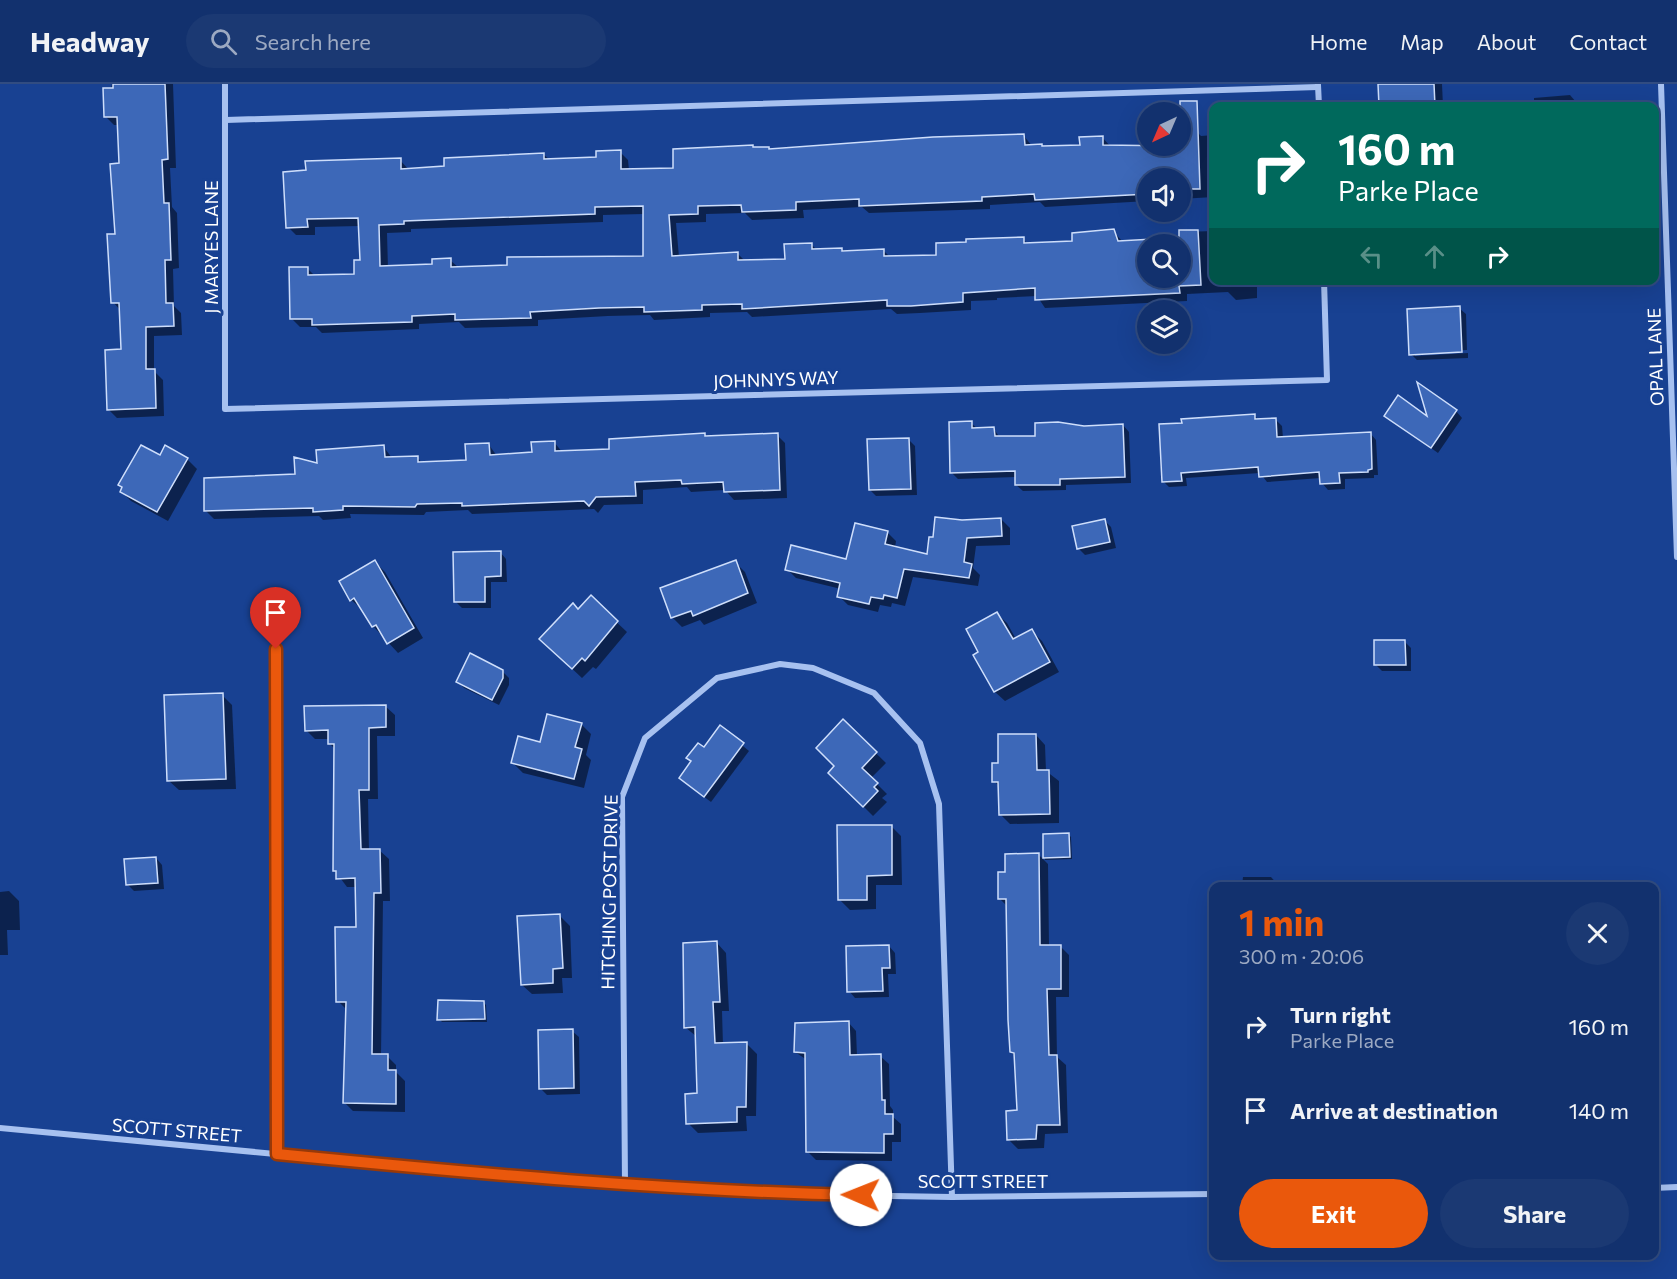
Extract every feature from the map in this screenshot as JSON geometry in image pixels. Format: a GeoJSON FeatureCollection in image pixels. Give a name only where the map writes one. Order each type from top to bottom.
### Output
{"type":"FeatureCollection","features":[{"type":"Feature","properties":{"kind":"street","name":"J MARYES LANE"},"geometry":{"type":"LineString","coordinates":[[225,84],[225,409]]}},
{"type":"Feature","properties":{"kind":"street","name":"OPAL LANE"},"geometry":{"type":"LineString","coordinates":[[1661,84],[1677,557]]}},
{"type":"Feature","properties":{"kind":"street"},"geometry":{"type":"LineString","coordinates":[[226,120],[1318,86],[1319,102]]}},
{"type":"Feature","properties":{"kind":"street","name":"JOHNNYS WAY"},"geometry":{"type":"LineString","coordinates":[[225,409],[1326,380],[1324,285]]}},
{"type":"Feature","properties":{"kind":"street"},"geometry":{"type":"LineString","coordinates":[[276,649],[277,1154]]}},
{"type":"Feature","properties":{"kind":"street","name":"HITCHING POST DRIVE"},"geometry":{"type":"LineString","coordinates":[[625,1184],[621,797],[645,738],[717,678],[780,664],[813,668],[874,693],[920,743],[939,804],[952,1197]]}},
{"type":"Feature","properties":{"kind":"street","name":"SCOTT STREET"},"geometry":{"type":"LineString","coordinates":[[0,1128],[488,1174],[771,1194],[952,1197],[1209,1194]]}},
{"type":"Feature","properties":{"kind":"street"},"geometry":{"type":"LineString","coordinates":[[1659,1188],[1677,1187]]}},
{"type":"Feature","properties":{"kind":"building"},"geometry":{"type":"Polygon","coordinates":[[[113,84],[165,84],[168,159],[162,160],[164,203],[169,203],[171,260],[165,260],[166,303],[173,303],[174,326],[146,327],[146,369],[155,369],[156,408],[107,410],[105,350],[121,349],[119,303],[111,303],[107,234],[115,234],[110,164],[119,163],[117,117],[104,117],[103,88],[113,88],[113,84]]]}},
{"type":"Feature","properties":{"kind":"building"},"geometry":{"type":"Polygon","coordinates":[[[1378,84],[1434,84],[1435,102],[1379,102],[1378,84]]]}},
{"type":"Feature","properties":{"kind":"building"},"geometry":{"type":"Polygon","coordinates":[[[1180,101],[1197,101],[1200,189],[1191,189],[1191,168],[1137,168],[1137,195],[1035,200],[1034,194],[982,197],[982,201],[859,206],[859,199],[796,202],[796,210],[742,212],[741,205],[698,206],[698,214],[669,215],[672,256],[738,252],[738,260],[785,259],[784,244],[812,243],[812,249],[842,248],[842,251],[884,249],[884,256],[936,255],[936,243],[966,242],[966,239],[1024,237],[1024,243],[1072,241],[1072,233],[1114,229],[1118,241],[1137,240],[1137,288],[1179,288],[1180,293],[1035,300],[1035,288],[963,293],[963,302],[911,306],[887,306],[887,300],[742,309],[742,304],[702,305],[702,310],[644,312],[644,307],[599,308],[530,312],[531,318],[455,320],[455,314],[412,316],[412,322],[312,325],[312,319],[290,319],[289,267],[308,267],[308,275],[354,274],[354,260],[360,260],[358,218],[307,219],[308,227],[286,228],[283,172],[306,170],[305,161],[401,158],[401,169],[444,166],[444,158],[544,153],[544,159],[596,157],[596,151],[621,150],[621,169],[673,168],[673,149],[753,145],[753,147],[769,147],[769,149],[933,137],[1024,134],[1025,145],[1080,145],[1079,137],[1103,136],[1103,145],[1137,145],[1137,156],[1191,156],[1191,102],[1180,101]],[[643,206],[595,207],[595,214],[404,221],[404,224],[379,225],[380,266],[432,264],[432,259],[451,258],[451,267],[507,265],[507,257],[643,256],[643,206]]]}},
{"type":"Feature","properties":{"kind":"building"},"geometry":{"type":"Polygon","coordinates":[[[1179,230],[1198,230],[1201,285],[1191,285],[1191,234],[1179,234],[1179,230]]]}},
{"type":"Feature","properties":{"kind":"building"},"geometry":{"type":"Polygon","coordinates":[[[1460,306],[1462,352],[1409,355],[1407,309],[1460,306]]]}},
{"type":"Feature","properties":{"kind":"building"},"geometry":{"type":"Polygon","coordinates":[[[1417,382],[1457,410],[1431,448],[1384,416],[1398,395],[1427,416],[1417,382]]]}},
{"type":"Feature","properties":{"kind":"building"},"geometry":{"type":"Polygon","coordinates":[[[1255,414],[1255,419],[1276,418],[1277,437],[1371,432],[1372,469],[1368,472],[1339,473],[1340,483],[1320,484],[1319,472],[1259,477],[1258,467],[1181,473],[1182,481],[1162,482],[1159,424],[1182,423],[1181,419],[1255,414]]]}},
{"type":"Feature","properties":{"kind":"building"},"geometry":{"type":"Polygon","coordinates":[[[972,421],[972,428],[994,427],[995,436],[1035,436],[1035,423],[1058,422],[1084,426],[1123,424],[1125,477],[1060,479],[1060,485],[1015,485],[1015,471],[950,473],[949,422],[972,421]]]}},
{"type":"Feature","properties":{"kind":"building"},"geometry":{"type":"Polygon","coordinates":[[[705,433],[705,436],[778,433],[780,490],[724,492],[723,482],[682,484],[681,480],[635,482],[636,496],[596,497],[589,506],[584,501],[462,506],[462,503],[417,504],[415,507],[343,506],[343,510],[313,512],[313,508],[204,511],[204,478],[295,474],[294,457],[317,463],[316,450],[384,445],[385,457],[418,456],[418,462],[466,460],[465,444],[489,443],[490,455],[532,452],[531,442],[555,441],[555,451],[609,449],[609,439],[705,433]]]}},
{"type":"Feature","properties":{"kind":"building"},"geometry":{"type":"Polygon","coordinates":[[[909,438],[911,489],[869,490],[867,439],[909,438]]]}},
{"type":"Feature","properties":{"kind":"building"},"geometry":{"type":"Polygon","coordinates":[[[141,445],[160,455],[165,445],[188,458],[157,512],[120,492],[122,487],[118,485],[141,445]]]}},
{"type":"Feature","properties":{"kind":"building"},"geometry":{"type":"Polygon","coordinates":[[[935,517],[962,520],[1001,518],[1002,536],[967,538],[964,562],[972,564],[969,578],[904,569],[897,598],[884,595],[883,599],[871,597],[869,604],[837,597],[840,583],[785,570],[791,545],[846,559],[855,523],[888,531],[885,544],[927,554],[929,537],[933,537],[935,517]]]}},
{"type":"Feature","properties":{"kind":"building"},"geometry":{"type":"Polygon","coordinates":[[[1105,519],[1110,542],[1077,549],[1072,526],[1105,519]]]}},
{"type":"Feature","properties":{"kind":"building"},"geometry":{"type":"Polygon","coordinates":[[[501,551],[501,576],[485,577],[485,602],[454,602],[453,552],[501,551]]]}},
{"type":"Feature","properties":{"kind":"building"},"geometry":{"type":"Polygon","coordinates":[[[375,560],[414,628],[387,644],[376,625],[372,627],[354,598],[350,601],[339,581],[375,560]]]}},
{"type":"Feature","properties":{"kind":"building"},"geometry":{"type":"Polygon","coordinates":[[[736,560],[748,593],[693,616],[691,611],[671,618],[660,588],[736,560]]]}},
{"type":"Feature","properties":{"kind":"building"},"geometry":{"type":"Polygon","coordinates":[[[591,595],[618,621],[585,661],[582,658],[572,669],[539,639],[573,603],[578,609],[591,595]]]}},
{"type":"Feature","properties":{"kind":"building"},"geometry":{"type":"Polygon","coordinates":[[[997,612],[1013,639],[1032,629],[1050,662],[994,692],[973,655],[978,652],[966,629],[997,612]]]}},
{"type":"Feature","properties":{"kind":"building"},"geometry":{"type":"Polygon","coordinates":[[[1374,640],[1405,640],[1406,665],[1374,665],[1374,640]]]}},
{"type":"Feature","properties":{"kind":"building"},"geometry":{"type":"Polygon","coordinates":[[[470,653],[503,670],[503,678],[492,700],[456,682],[470,653]]]}},
{"type":"Feature","properties":{"kind":"building"},"geometry":{"type":"Polygon","coordinates":[[[223,693],[226,779],[167,781],[164,695],[223,693]]]}},
{"type":"Feature","properties":{"kind":"building"},"geometry":{"type":"Polygon","coordinates":[[[386,705],[386,727],[369,728],[369,790],[359,790],[361,849],[380,849],[381,893],[374,893],[372,1054],[388,1054],[388,1070],[396,1070],[396,1104],[343,1103],[346,1002],[336,1002],[335,927],[356,927],[355,878],[336,879],[336,871],[333,871],[334,744],[328,744],[328,730],[305,731],[304,706],[386,705]]]}},
{"type":"Feature","properties":{"kind":"building"},"geometry":{"type":"Polygon","coordinates":[[[547,714],[582,723],[575,747],[582,749],[574,779],[511,763],[518,736],[540,742],[547,714]]]}},
{"type":"Feature","properties":{"kind":"building"},"geometry":{"type":"Polygon","coordinates":[[[843,719],[877,752],[862,768],[878,783],[874,787],[878,791],[863,807],[828,773],[834,766],[816,748],[843,719]]]}},
{"type":"Feature","properties":{"kind":"building"},"geometry":{"type":"Polygon","coordinates":[[[720,725],[744,743],[704,797],[679,778],[691,761],[686,758],[698,743],[704,747],[720,725]]]}},
{"type":"Feature","properties":{"kind":"building"},"geometry":{"type":"Polygon","coordinates":[[[998,734],[1036,734],[1037,770],[1049,770],[1050,814],[999,815],[998,782],[992,782],[992,763],[998,763],[998,734]]]}},
{"type":"Feature","properties":{"kind":"building"},"geometry":{"type":"Polygon","coordinates":[[[837,825],[892,825],[892,875],[867,876],[867,900],[838,900],[837,825]]]}},
{"type":"Feature","properties":{"kind":"building"},"geometry":{"type":"Polygon","coordinates":[[[1069,833],[1070,857],[1043,858],[1043,834],[1069,833]]]}},
{"type":"Feature","properties":{"kind":"building"},"geometry":{"type":"Polygon","coordinates":[[[1039,853],[1040,945],[1061,945],[1061,989],[1047,989],[1049,1055],[1057,1055],[1060,1125],[1037,1125],[1036,1139],[1007,1140],[1006,1111],[1017,1110],[1014,1053],[1010,1052],[1008,1020],[1006,899],[998,899],[998,872],[1005,872],[1005,854],[1039,853]]]}},
{"type":"Feature","properties":{"kind":"building"},"geometry":{"type":"Polygon","coordinates":[[[156,857],[158,883],[126,885],[124,859],[156,857]]]}},
{"type":"Feature","properties":{"kind":"building"},"geometry":{"type":"Polygon","coordinates":[[[560,914],[563,968],[553,969],[553,983],[521,985],[517,916],[560,914]]]}},
{"type":"Feature","properties":{"kind":"building"},"geometry":{"type":"Polygon","coordinates":[[[717,941],[720,1002],[713,1002],[715,1043],[747,1042],[746,1107],[737,1107],[737,1122],[686,1124],[685,1094],[697,1093],[695,1027],[684,1028],[683,943],[717,941]]]}},
{"type":"Feature","properties":{"kind":"building"},"geometry":{"type":"Polygon","coordinates":[[[889,945],[890,968],[882,968],[883,991],[847,992],[846,946],[889,945]]]}},
{"type":"Feature","properties":{"kind":"building"},"geometry":{"type":"Polygon","coordinates":[[[438,1000],[484,1001],[485,1019],[437,1020],[438,1000]]]}},
{"type":"Feature","properties":{"kind":"building"},"geometry":{"type":"Polygon","coordinates":[[[849,1021],[850,1055],[881,1054],[882,1100],[885,1100],[885,1114],[893,1114],[893,1134],[884,1134],[884,1153],[806,1152],[805,1053],[794,1052],[795,1023],[849,1021]]]}},
{"type":"Feature","properties":{"kind":"building"},"geometry":{"type":"Polygon","coordinates":[[[573,1029],[574,1088],[539,1089],[538,1030],[573,1029]]]}},
{"type":"Feature","properties":{"kind":"route"},"geometry":{"type":"LineString","coordinates":[[276,649],[277,1154],[488,1174],[771,1194],[861,1195]]}}]}
